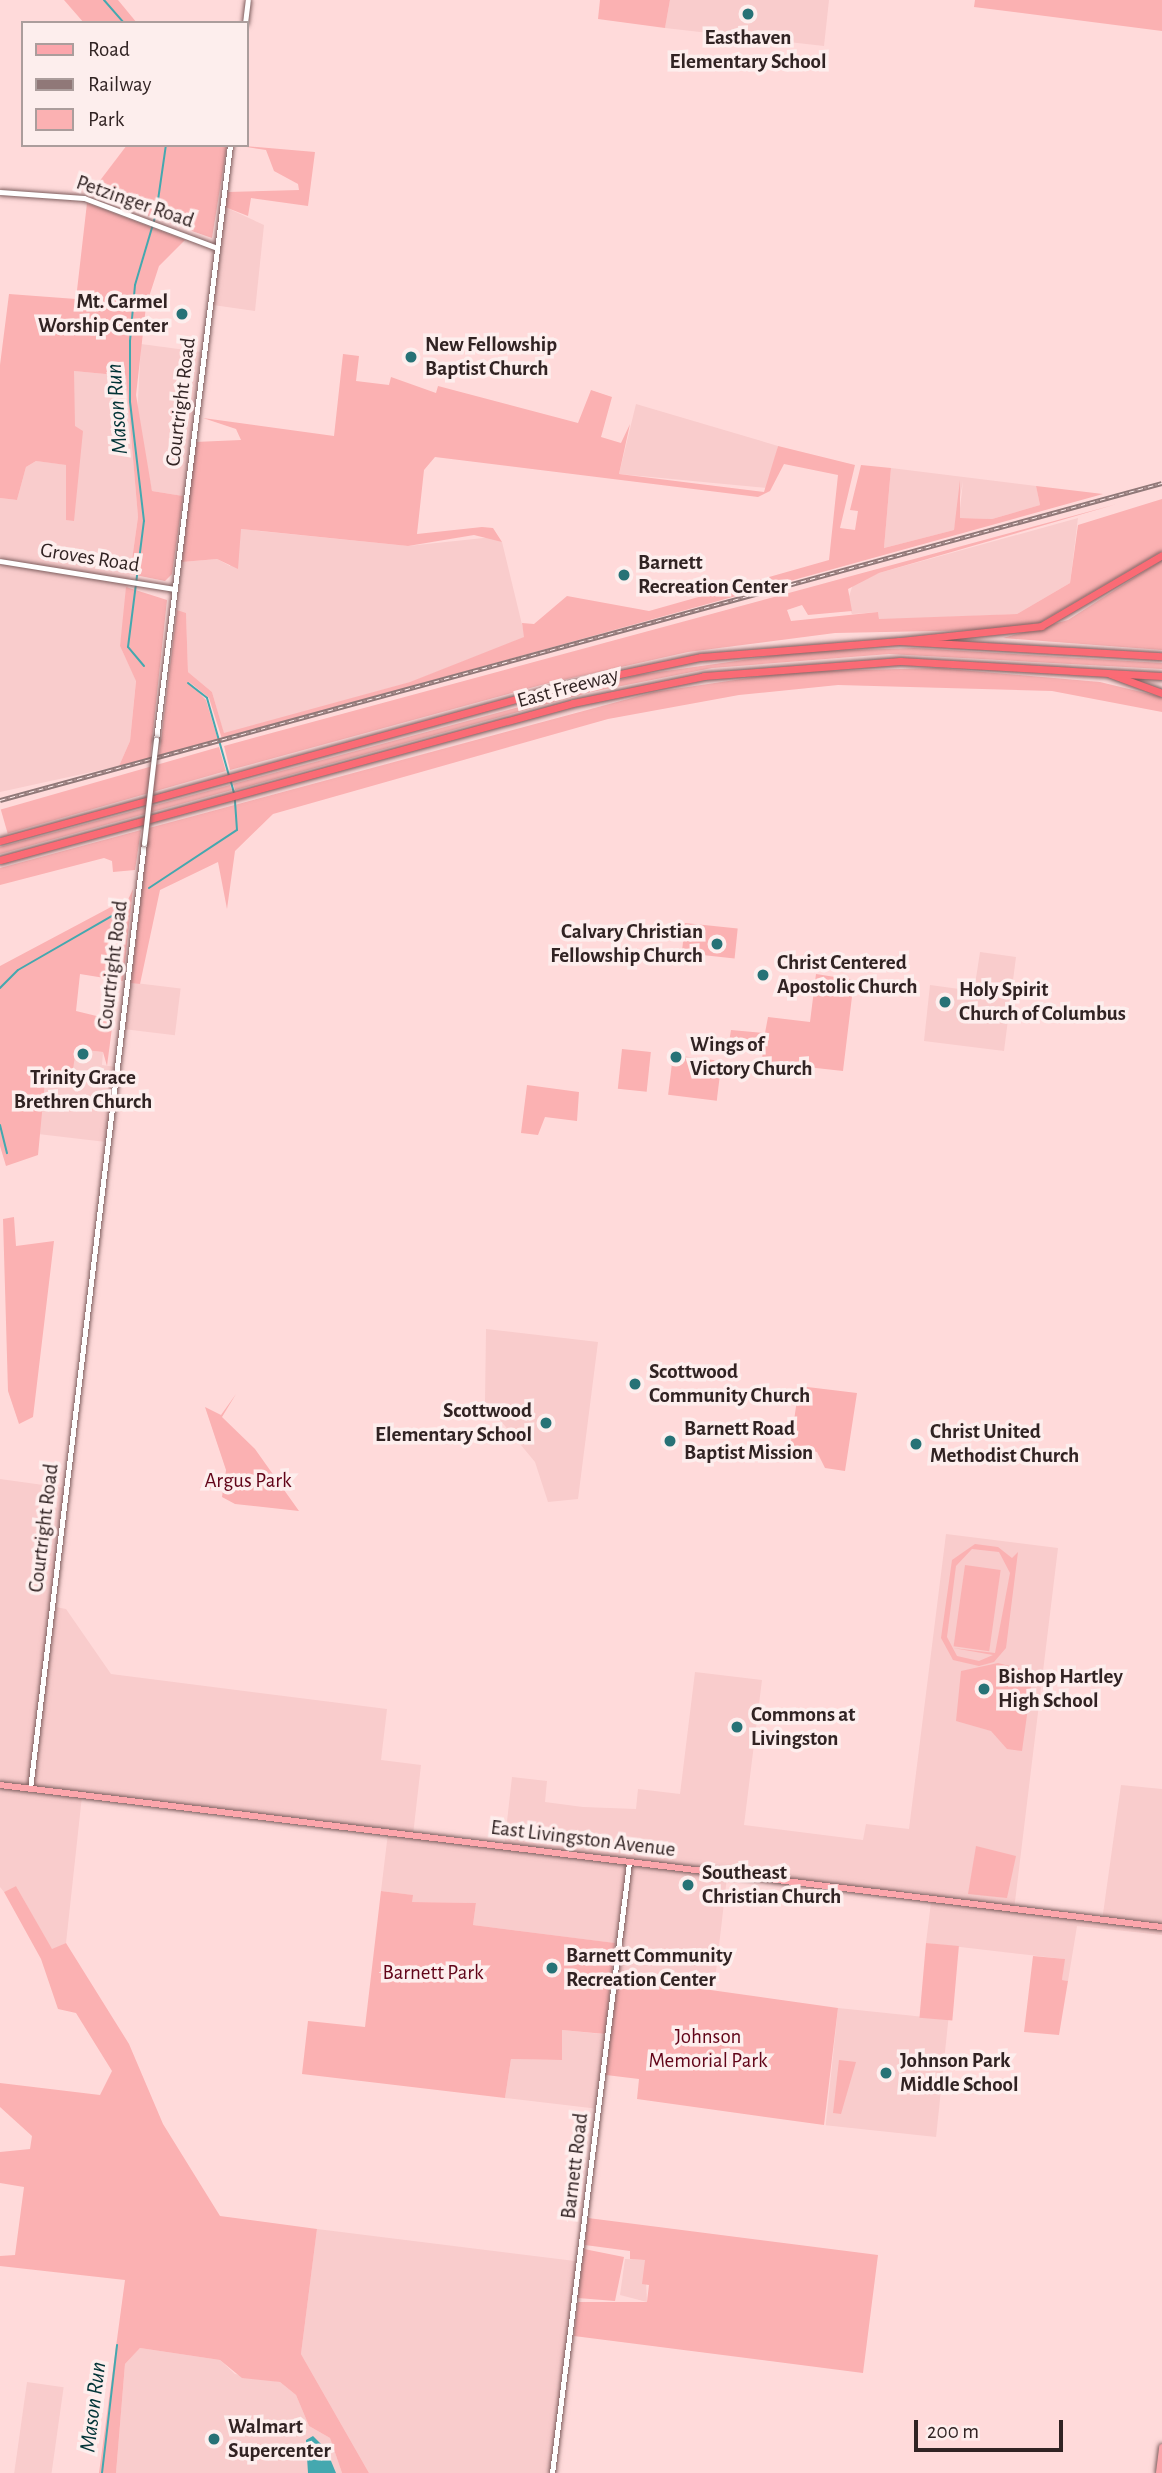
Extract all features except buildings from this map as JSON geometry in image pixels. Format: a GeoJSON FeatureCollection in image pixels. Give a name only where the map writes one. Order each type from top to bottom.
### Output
{"type":"FeatureCollection","features":[{"type":"Feature","properties":{"kind":"highway"},"geometry":{"type":"LineString","coordinates":[[899,641],[911,635],[984,635],[1041,626],[1162,555]]}},
{"type":"Feature","properties":{"kind":"highway","name":"East Freeway"},"geometry":{"type":"LineString","coordinates":[[0,841],[636,669],[773,648],[899,641],[1162,656]]}},
{"type":"Feature","properties":{"kind":"highway","name":"East Freeway"},"geometry":{"type":"LineString","coordinates":[[0,860],[604,696],[740,671],[915,661],[1162,676]]}},
{"type":"Feature","properties":{"kind":"highway"},"geometry":{"type":"LineString","coordinates":[[1106,671],[1162,693]]}},
{"type":"Feature","properties":{"kind":"main road","name":"East Livingston Avenue"},"geometry":{"type":"LineString","coordinates":[[0,1785],[1162,1927]]}},
{"type":"Feature","properties":{"kind":"main road"},"geometry":{"type":"LineString","coordinates":[[1159,2473],[1162,2448]]}},
{"type":"Feature","properties":{"kind":"street"},"geometry":{"type":"LineString","coordinates":[[245,21],[248,0]]}},
{"type":"Feature","properties":{"kind":"street","name":"Courtright Road"},"geometry":{"type":"LineString","coordinates":[[30,1789],[230,147]]}},
{"type":"Feature","properties":{"kind":"street","name":"Petzinger Road"},"geometry":{"type":"LineString","coordinates":[[0,192],[66,194],[153,222],[217,248]]}},
{"type":"Feature","properties":{"kind":"street","name":"Groves Road"},"geometry":{"type":"LineString","coordinates":[[0,561],[138,581],[174,589]]}},
{"type":"Feature","properties":{"kind":"street","name":"Barnett Road"},"geometry":{"type":"LineString","coordinates":[[552,2473],[629,1863]]}},
{"type":"Feature","properties":{"kind":"shaded area","name":"Easthaven Elementary School"},"geometry":{"type":"Polygon","coordinates":[[[670,0],[829,0],[824,46],[665,28],[670,0]]]}},
{"type":"Feature","properties":{"kind":"shaded area"},"geometry":{"type":"Polygon","coordinates":[[[225,207],[264,225],[255,311],[213,305],[225,207]]]}},
{"type":"Feature","properties":{"kind":"shaded area"},"geometry":{"type":"Polygon","coordinates":[[[141,344],[201,352],[183,496],[152,491],[137,417],[141,344]]]}},
{"type":"Feature","properties":{"kind":"shaded area"},"geometry":{"type":"Polygon","coordinates":[[[74,371],[126,376],[138,517],[120,646],[136,680],[130,741],[119,766],[0,792],[0,498],[17,500],[26,467],[36,461],[67,465],[66,519],[74,371]]]}},
{"type":"Feature","properties":{"kind":"shaded area"},"geometry":{"type":"Polygon","coordinates":[[[636,404],[778,446],[767,488],[619,474],[636,404]]]}},
{"type":"Feature","properties":{"kind":"shaded area"},"geometry":{"type":"Polygon","coordinates":[[[891,468],[1036,486],[1040,505],[992,519],[959,518],[963,481],[954,530],[884,548],[891,468]]]}},
{"type":"Feature","properties":{"kind":"shaded area"},"geometry":{"type":"Polygon","coordinates":[[[1078,518],[1070,583],[1017,614],[879,620],[878,612],[852,614],[847,603],[853,584],[879,573],[1078,518]]]}},
{"type":"Feature","properties":{"kind":"shaded area"},"geometry":{"type":"Polygon","coordinates":[[[240,529],[408,546],[493,537],[502,542],[525,637],[411,682],[224,734],[212,692],[188,672],[186,614],[177,610],[182,562],[217,559],[230,566],[240,529]]]}},
{"type":"Feature","properties":{"kind":"shaded area"},"geometry":{"type":"Polygon","coordinates":[[[980,952],[1016,957],[1004,1051],[924,1041],[930,985],[974,991],[980,952]]]}},
{"type":"Feature","properties":{"kind":"shaded area"},"geometry":{"type":"Polygon","coordinates":[[[127,982],[181,989],[175,1035],[121,1029],[127,982]]]}},
{"type":"Feature","properties":{"kind":"shaded area"},"geometry":{"type":"Polygon","coordinates":[[[76,1049],[103,1052],[102,1065],[116,1067],[106,1142],[38,1134],[45,1080],[76,1049]]]}},
{"type":"Feature","properties":{"kind":"shaded area","name":"Scottwood Elementary School"},"geometry":{"type":"Polygon","coordinates":[[[486,1329],[598,1342],[578,1499],[548,1502],[535,1462],[485,1402],[486,1329]]]}},
{"type":"Feature","properties":{"kind":"shaded area"},"geometry":{"type":"Polygon","coordinates":[[[0,1479],[65,1488],[51,1606],[66,1609],[111,1674],[387,1709],[381,1760],[421,1765],[413,1835],[504,1848],[512,1777],[547,1781],[545,1802],[583,1807],[636,1809],[638,1789],[680,1794],[695,1672],[762,1680],[744,1825],[863,1840],[866,1824],[909,1829],[946,1534],[1058,1548],[1014,1910],[1102,1921],[1121,1785],[1162,1789],[1162,1935],[1077,1926],[1068,1981],[1062,1980],[1064,1959],[926,1943],[932,1894],[902,1890],[901,1896],[727,1877],[714,1989],[618,1977],[611,1976],[614,1943],[473,1925],[476,1903],[412,1902],[412,1895],[381,1891],[388,1833],[82,1796],[66,1943],[52,1950],[16,1886],[4,1892],[0,1887],[0,1479]]]}},
{"type":"Feature","properties":{"kind":"shaded area","name":"Johnson Park Middle School"},"geometry":{"type":"Polygon","coordinates":[[[838,2008],[948,2020],[936,2137],[826,2125],[838,2008]]]}},
{"type":"Feature","properties":{"kind":"shaded area"},"geometry":{"type":"Polygon","coordinates":[[[562,2030],[611,2035],[599,2109],[505,2098],[511,2059],[561,2060],[562,2030]]]}},
{"type":"Feature","properties":{"kind":"shaded area"},"geometry":{"type":"Polygon","coordinates":[[[317,2229],[583,2262],[552,2473],[369,2473],[301,2354],[317,2229]]]}},
{"type":"Feature","properties":{"kind":"shaded area"},"geometry":{"type":"Polygon","coordinates":[[[625,2259],[645,2260],[647,2302],[620,2295],[625,2259]]]}},
{"type":"Feature","properties":{"kind":"shaded area"},"geometry":{"type":"Polygon","coordinates":[[[140,2348],[220,2360],[235,2374],[280,2382],[296,2395],[309,2426],[330,2438],[342,2473],[116,2473],[125,2364],[140,2348]]]}},
{"type":"Feature","properties":{"kind":"shaded area"},"geometry":{"type":"Polygon","coordinates":[[[27,2382],[64,2387],[52,2473],[14,2473],[27,2382]]]}},
{"type":"Feature","properties":{"kind":"green space"},"geometry":{"type":"Polygon","coordinates":[[[64,0],[118,0],[135,21],[82,21],[64,0]]]}},
{"type":"Feature","properties":{"kind":"green space"},"geometry":{"type":"Polygon","coordinates":[[[600,0],[670,0],[665,28],[598,19],[600,0]]]}},
{"type":"Feature","properties":{"kind":"green space"},"geometry":{"type":"Polygon","coordinates":[[[975,0],[1162,0],[1162,31],[974,7],[975,0]]]}},
{"type":"Feature","properties":{"kind":"green space"},"geometry":{"type":"Polygon","coordinates":[[[125,147],[227,147],[212,238],[89,195],[125,147]]]}},
{"type":"Feature","properties":{"kind":"green space"},"geometry":{"type":"Polygon","coordinates":[[[247,147],[315,152],[308,206],[251,198],[248,216],[225,207],[228,192],[299,190],[298,184],[274,171],[266,150],[247,147]]]}},
{"type":"Feature","properties":{"kind":"green space"},"geometry":{"type":"Polygon","coordinates":[[[87,203],[185,240],[159,266],[146,306],[136,395],[152,491],[183,496],[172,574],[165,581],[130,574],[138,517],[126,376],[74,371],[75,426],[83,431],[74,521],[66,520],[66,465],[36,461],[26,467],[17,500],[0,498],[0,365],[9,294],[76,299],[87,203]]]}},
{"type":"Feature","properties":{"kind":"green space"},"geometry":{"type":"Polygon","coordinates":[[[343,354],[359,356],[356,381],[389,385],[391,377],[436,393],[438,386],[578,423],[591,390],[612,397],[601,437],[621,443],[630,424],[619,474],[764,492],[778,446],[855,465],[840,528],[855,530],[858,511],[850,510],[861,465],[891,468],[884,548],[954,530],[960,480],[960,518],[992,519],[1040,505],[1036,486],[1103,494],[222,739],[209,698],[188,681],[206,700],[218,740],[159,757],[177,610],[186,613],[188,672],[212,692],[224,733],[410,682],[524,637],[522,623],[534,624],[567,596],[649,611],[829,560],[838,475],[784,464],[770,491],[758,497],[435,457],[424,470],[417,534],[493,528],[502,542],[474,535],[408,546],[241,529],[238,569],[217,559],[182,562],[195,442],[241,440],[236,429],[203,418],[334,436],[343,354]]]}},
{"type":"Feature","properties":{"kind":"green space"},"geometry":{"type":"Polygon","coordinates":[[[1162,499],[1162,551],[1039,623],[985,630],[835,633],[688,652],[545,684],[230,770],[224,746],[1117,504],[879,573],[848,589],[852,611],[808,615],[802,605],[787,610],[791,621],[878,612],[879,619],[1017,614],[1070,583],[1078,525],[1162,499]]]}},
{"type":"Feature","properties":{"kind":"green space"},"geometry":{"type":"Polygon","coordinates":[[[1162,560],[1162,650],[1003,638],[1068,620],[1162,560]]]}},
{"type":"Feature","properties":{"kind":"green space"},"geometry":{"type":"Polygon","coordinates":[[[126,587],[167,600],[150,759],[119,766],[130,741],[136,681],[120,646],[126,587]]]}},
{"type":"Feature","properties":{"kind":"green space"},"geometry":{"type":"Polygon","coordinates":[[[914,648],[1162,663],[1162,669],[889,654],[712,668],[591,692],[235,790],[233,784],[638,675],[798,652],[914,648]]]}},
{"type":"Feature","properties":{"kind":"green space"},"geometry":{"type":"Polygon","coordinates":[[[937,668],[1100,682],[1162,697],[1162,712],[1052,691],[838,685],[739,695],[608,719],[273,814],[235,851],[227,909],[218,862],[160,890],[140,984],[131,983],[149,828],[654,692],[790,672],[937,668]]]}},
{"type":"Feature","properties":{"kind":"green space"},"geometry":{"type":"Polygon","coordinates":[[[219,747],[226,771],[8,834],[1,810],[219,747]]]}},
{"type":"Feature","properties":{"kind":"green space"},"geometry":{"type":"Polygon","coordinates":[[[230,785],[232,790],[0,854],[0,847],[230,785]]]}},
{"type":"Feature","properties":{"kind":"green space"},"geometry":{"type":"Polygon","coordinates":[[[141,830],[135,870],[113,872],[112,861],[104,858],[0,885],[0,868],[141,830]]]}},
{"type":"Feature","properties":{"kind":"green space"},"geometry":{"type":"Polygon","coordinates":[[[133,889],[123,981],[80,974],[76,1011],[113,1020],[107,1066],[103,1052],[76,1049],[71,1083],[45,1081],[38,1155],[6,1166],[0,1146],[0,966],[111,907],[125,906],[133,889]]]}},
{"type":"Feature","properties":{"kind":"green space"},"geometry":{"type":"Polygon","coordinates":[[[685,923],[738,929],[735,958],[682,953],[685,923]]]}},
{"type":"Feature","properties":{"kind":"green space"},"geometry":{"type":"Polygon","coordinates":[[[816,974],[854,980],[843,1071],[762,1062],[763,1046],[729,1042],[731,1030],[765,1033],[768,1017],[810,1022],[816,974]]]}},
{"type":"Feature","properties":{"kind":"green space"},"geometry":{"type":"Polygon","coordinates":[[[622,1049],[651,1052],[647,1092],[618,1089],[622,1049]]]}},
{"type":"Feature","properties":{"kind":"green space"},"geometry":{"type":"Polygon","coordinates":[[[673,1055],[722,1061],[717,1101],[668,1095],[673,1055]]]}},
{"type":"Feature","properties":{"kind":"green space"},"geometry":{"type":"Polygon","coordinates":[[[527,1085],[579,1092],[577,1121],[545,1117],[538,1135],[521,1133],[527,1085]]]}},
{"type":"Feature","properties":{"kind":"green space"},"geometry":{"type":"Polygon","coordinates":[[[14,1217],[16,1246],[54,1241],[33,1417],[19,1424],[8,1391],[3,1219],[14,1217]]]}},
{"type":"Feature","properties":{"kind":"green space"},"geometry":{"type":"Polygon","coordinates":[[[799,1386],[857,1393],[845,1471],[825,1468],[817,1452],[790,1448],[799,1386]]]}},
{"type":"Feature","properties":{"kind":"green space","name":"Argus Park"},"geometry":{"type":"Polygon","coordinates":[[[236,1394],[222,1417],[255,1449],[299,1511],[235,1504],[222,1497],[223,1490],[199,1487],[224,1486],[226,1470],[205,1407],[221,1415],[236,1394]]]}},
{"type":"Feature","properties":{"kind":"green space"},"geometry":{"type":"Polygon","coordinates":[[[975,1544],[998,1547],[1012,1558],[1018,1552],[1006,1648],[994,1662],[979,1666],[953,1660],[941,1638],[952,1560],[975,1544]],[[972,1549],[956,1566],[947,1637],[957,1656],[979,1661],[993,1655],[953,1648],[995,1653],[1010,1573],[999,1552],[972,1549]]]}},
{"type":"Feature","properties":{"kind":"green space"},"geometry":{"type":"Polygon","coordinates":[[[965,1565],[1001,1570],[989,1651],[954,1646],[965,1565]]]}},
{"type":"Feature","properties":{"kind":"green space"},"geometry":{"type":"Polygon","coordinates":[[[998,1663],[1033,1672],[1022,1751],[1007,1749],[991,1731],[956,1721],[961,1671],[998,1663]]]}},
{"type":"Feature","properties":{"kind":"green space"},"geometry":{"type":"Polygon","coordinates":[[[976,1846],[1016,1856],[1007,1898],[968,1894],[976,1846]]]}},
{"type":"Feature","properties":{"kind":"green space"},"geometry":{"type":"Polygon","coordinates":[[[16,1886],[52,1949],[66,1943],[129,2044],[163,2124],[220,2216],[317,2229],[301,2354],[369,2473],[342,2473],[330,2438],[309,2426],[296,2395],[280,2382],[242,2378],[220,2360],[140,2348],[125,2364],[116,2473],[99,2473],[125,2280],[0,2266],[0,2256],[15,2255],[24,2187],[0,2183],[0,2152],[30,2149],[32,2136],[0,2107],[0,2083],[100,2095],[112,2071],[76,2013],[58,2009],[41,1959],[4,1892],[16,1886]]]}},
{"type":"Feature","properties":{"kind":"green space","name":"Barnett Park"},"geometry":{"type":"Polygon","coordinates":[[[381,1891],[413,1895],[412,1902],[476,1903],[473,1925],[615,1943],[605,2034],[562,2030],[562,2060],[511,2059],[505,2098],[302,2074],[308,2021],[365,2027],[381,1891]]]}},
{"type":"Feature","properties":{"kind":"green space"},"geometry":{"type":"Polygon","coordinates":[[[926,1943],[959,1946],[952,2021],[919,2018],[926,1943]]]}},
{"type":"Feature","properties":{"kind":"green space"},"geometry":{"type":"Polygon","coordinates":[[[1033,1956],[1065,1959],[1062,1980],[1068,1981],[1059,2035],[1024,2032],[1033,1956]]]}},
{"type":"Feature","properties":{"kind":"green space","name":"Johnson Memorial Park"},"geometry":{"type":"Polygon","coordinates":[[[618,1977],[838,2008],[824,2125],[637,2099],[639,2079],[606,2075],[618,1977]]]}},
{"type":"Feature","properties":{"kind":"green space"},"geometry":{"type":"Polygon","coordinates":[[[839,2060],[856,2062],[841,2114],[833,2113],[839,2060]]]}},
{"type":"Feature","properties":{"kind":"green space"},"geometry":{"type":"Polygon","coordinates":[[[588,2218],[878,2255],[863,2373],[574,2336],[578,2302],[647,2302],[649,2285],[642,2284],[645,2260],[630,2259],[630,2251],[585,2245],[588,2218]]]}},
{"type":"Feature","properties":{"kind":"green space"},"geometry":{"type":"Polygon","coordinates":[[[584,2249],[624,2257],[615,2301],[578,2298],[584,2249]]]}},
{"type":"Feature","properties":{"kind":"water"},"geometry":{"type":"Polygon","coordinates":[[[313,2436],[326,2449],[336,2473],[308,2473],[306,2440],[313,2436]]]}},
{"type":"Feature","properties":{"kind":"waterway","name":"Mason Run"},"geometry":{"type":"LineString","coordinates":[[104,0],[122,21]]}},
{"type":"Feature","properties":{"kind":"waterway","name":"Mason Run"},"geometry":{"type":"LineString","coordinates":[[144,666],[128,647],[144,521],[130,402],[130,341],[135,285],[156,214],[166,147]]}},
{"type":"Feature","properties":{"kind":"waterway","name":"Mason Run"},"geometry":{"type":"LineString","coordinates":[[188,683],[207,698],[229,776]]}},
{"type":"Feature","properties":{"kind":"waterway","name":"Mason Run"},"geometry":{"type":"LineString","coordinates":[[231,782],[234,793]]}},
{"type":"Feature","properties":{"kind":"waterway","name":"Mason Run"},"geometry":{"type":"LineString","coordinates":[[149,888],[237,830],[235,799]]}},
{"type":"Feature","properties":{"kind":"waterway","name":"Mason Run"},"geometry":{"type":"LineString","coordinates":[[0,988],[18,970],[119,912]]}},
{"type":"Feature","properties":{"kind":"waterway","name":"Mason Run"},"geometry":{"type":"LineString","coordinates":[[0,1125],[7,1153]]}},
{"type":"Feature","properties":{"kind":"waterway","name":"Mason Run"},"geometry":{"type":"LineString","coordinates":[[102,2473],[117,2345]]}},
{"type":"Feature","properties":{"kind":"railway"},"geometry":{"type":"LineString","coordinates":[[0,800],[1162,483]]}},
{"type":"Feature","properties":{"kind":"place","name":"Easthaven Elementary School"},"geometry":{"type":"Point","coordinates":[748,14]}},
{"type":"Feature","properties":{"kind":"place","name":"Mt. Carmel Worship Center"},"geometry":{"type":"Point","coordinates":[182,314]}},
{"type":"Feature","properties":{"kind":"place","name":"New Fellowship Baptist Church"},"geometry":{"type":"Point","coordinates":[411,357]}},
{"type":"Feature","properties":{"kind":"place","name":"Barnett Recreation Center"},"geometry":{"type":"Point","coordinates":[624,575]}},
{"type":"Feature","properties":{"kind":"place","name":"Calvary Christian Fellowship Church"},"geometry":{"type":"Point","coordinates":[717,944]}},
{"type":"Feature","properties":{"kind":"place","name":"Christ Centered Apostolic Church"},"geometry":{"type":"Point","coordinates":[763,975]}},
{"type":"Feature","properties":{"kind":"place","name":"Holy Spirit Church of Columbus"},"geometry":{"type":"Point","coordinates":[945,1002]}},
{"type":"Feature","properties":{"kind":"place","name":"Trinity Grace Brethren Church"},"geometry":{"type":"Point","coordinates":[83,1054]}},
{"type":"Feature","properties":{"kind":"place","name":"Wings of Victory Church"},"geometry":{"type":"Point","coordinates":[676,1057]}},
{"type":"Feature","properties":{"kind":"place","name":"Scottwood Community Church"},"geometry":{"type":"Point","coordinates":[635,1384]}},
{"type":"Feature","properties":{"kind":"place","name":"Scottwood Elementary School"},"geometry":{"type":"Point","coordinates":[546,1423]}},
{"type":"Feature","properties":{"kind":"place","name":"Barnett Road Baptist Mission"},"geometry":{"type":"Point","coordinates":[670,1441]}},
{"type":"Feature","properties":{"kind":"place","name":"Christ United Methodist Church"},"geometry":{"type":"Point","coordinates":[916,1444]}},
{"type":"Feature","properties":{"kind":"place","name":"Bishop Hartley High School"},"geometry":{"type":"Point","coordinates":[984,1689]}},
{"type":"Feature","properties":{"kind":"place","name":"Commons at Livingston"},"geometry":{"type":"Point","coordinates":[737,1727]}},
{"type":"Feature","properties":{"kind":"place","name":"Southeast Christian Church"},"geometry":{"type":"Point","coordinates":[688,1885]}},
{"type":"Feature","properties":{"kind":"place","name":"Barnett Community Recreation Center"},"geometry":{"type":"Point","coordinates":[552,1968]}},
{"type":"Feature","properties":{"kind":"place","name":"Johnson Park Middle School"},"geometry":{"type":"Point","coordinates":[886,2073]}},
{"type":"Feature","properties":{"kind":"place","name":"Walmart Supercenter"},"geometry":{"type":"Point","coordinates":[214,2439]}}]}
